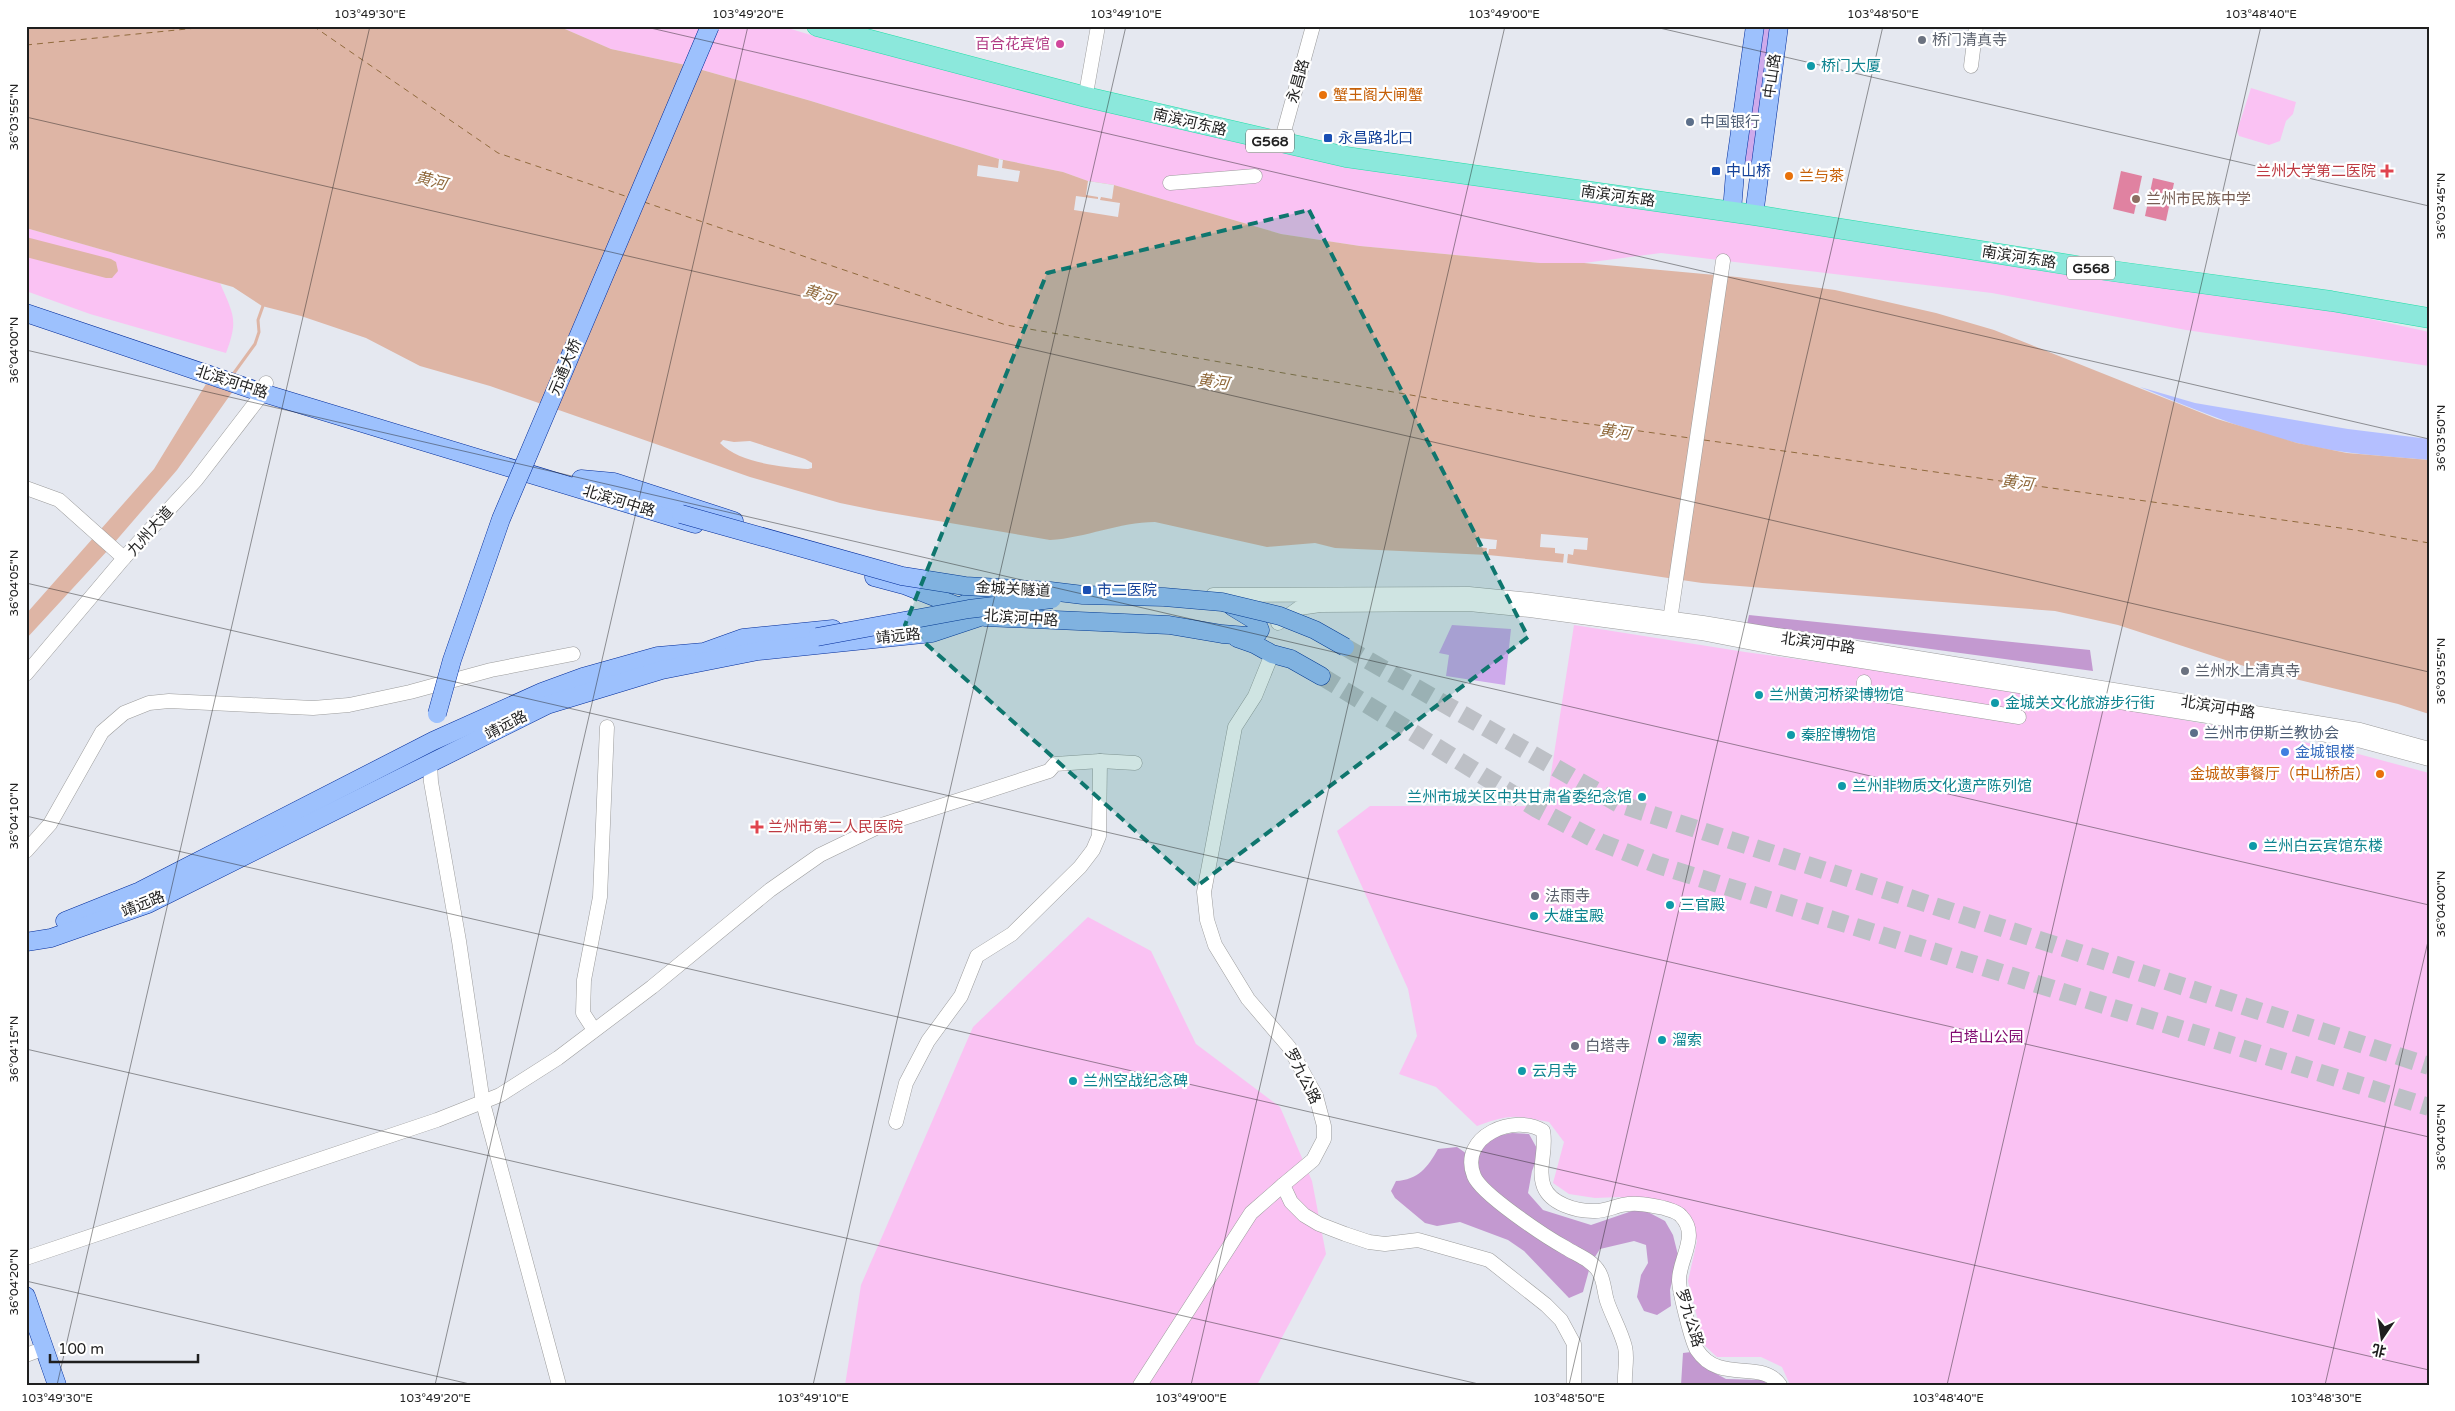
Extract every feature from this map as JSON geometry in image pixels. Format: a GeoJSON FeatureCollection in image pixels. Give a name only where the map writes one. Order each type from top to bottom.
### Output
{"type":"FeatureCollection","features":[{"type":"Feature","properties":{"kind":"highway","name":"南滨河东路"},"geometry":{"type":"LineString","coordinates":[[818,26],[1086,97],[1303,148],[1402,166],[1755,208],[2340,290],[2429,305]]}},
{"type":"Feature","properties":{"kind":"highway","name":"南滨河东路"},"geometry":{"type":"LineString","coordinates":[[847,26],[1087,88],[1283,135],[1400,157],[1732,206]]}},
{"type":"Feature","properties":{"kind":"highway","name":"南滨河东路"},"geometry":{"type":"LineString","coordinates":[[1755,208],[2083,267],[2331,301],[2429,318]]}},
{"type":"Feature","properties":{"kind":"main road","name":"元通大桥"},"geometry":{"type":"LineString","coordinates":[[430,763],[437,714],[458,643],[501,519],[710,26]]}},
{"type":"Feature","properties":{"kind":"main road","name":"中山路"},"geometry":{"type":"LineString","coordinates":[[1732,206],[1755,26]]}},
{"type":"Feature","properties":{"kind":"main road","name":"中山路"},"geometry":{"type":"LineString","coordinates":[[1755,208],[1779,26]]}},
{"type":"Feature","properties":{"kind":"main road","name":"北滨河中路"},"geometry":{"type":"LineString","coordinates":[[26,302],[265,388],[904,585],[985,618],[1169,625],[1222,634]]}},
{"type":"Feature","properties":{"kind":"main road","name":"北滨河中路"},"geometry":{"type":"LineString","coordinates":[[26,313],[219,372]]}},
{"type":"Feature","properties":{"kind":"main road","name":"北滨河中路"},"geometry":{"type":"LineString","coordinates":[[265,388],[581,479]]}},
{"type":"Feature","properties":{"kind":"main road","name":"金城关隧道"},"geometry":{"type":"LineString","coordinates":[[581,479],[682,514],[902,576],[965,586],[1050,591],[1082,596],[1164,597],[1222,602],[1280,616],[1315,630],[1345,647]]}},
{"type":"Feature","properties":{"kind":"main road"},"geometry":{"type":"LineString","coordinates":[[581,479],[614,482],[904,575],[998,590],[1074,595],[1201,595],[1243,612],[1259,625],[1260,630],[1257,634],[1247,636],[1222,634]]}},
{"type":"Feature","properties":{"kind":"main road"},"geometry":{"type":"LineString","coordinates":[[985,618],[998,590]]}},
{"type":"Feature","properties":{"kind":"main road","name":"靖远路"},"geometry":{"type":"LineString","coordinates":[[26,930],[49,928],[140,891],[433,741],[542,692],[584,677],[658,656],[704,652],[743,638],[876,625],[958,608],[998,590]]}},
{"type":"Feature","properties":{"kind":"main road"},"geometry":{"type":"LineString","coordinates":[[704,652],[817,637],[969,609],[1082,596]]}},
{"type":"Feature","properties":{"kind":"main road","name":"靖远路"},"geometry":{"type":"LineString","coordinates":[[26,942],[51,938],[148,904],[547,704],[662,670],[758,651],[932,633],[985,618]]}},
{"type":"Feature","properties":{"kind":"main road"},"geometry":{"type":"LineString","coordinates":[[1222,634],[1254,644],[1272,654],[1290,659],[1321,676]]}},
{"type":"Feature","properties":{"kind":"main road"},"geometry":{"type":"LineString","coordinates":[[26,1296],[36,1351],[57,1385]]}},
{"type":"Feature","properties":{"kind":"main road"},"geometry":{"type":"LineString","coordinates":[[26,1324],[49,1385]]}},
{"type":"Feature","properties":{"kind":"street"},"geometry":{"type":"LineString","coordinates":[[1087,88],[1098,26]]}},
{"type":"Feature","properties":{"kind":"street","name":"永昌路"},"geometry":{"type":"LineString","coordinates":[[1283,135],[1314,26]]}},
{"type":"Feature","properties":{"kind":"street"},"geometry":{"type":"LineString","coordinates":[[1971,66],[1976,26]]}},
{"type":"Feature","properties":{"kind":"street"},"geometry":{"type":"LineString","coordinates":[[1170,184],[1255,176]]}},
{"type":"Feature","properties":{"kind":"street"},"geometry":{"type":"LineString","coordinates":[[1669,624],[1723,261]]}},
{"type":"Feature","properties":{"kind":"street","name":"九州大道"},"geometry":{"type":"LineString","coordinates":[[26,674],[121,555],[196,480],[265,388]]}},
{"type":"Feature","properties":{"kind":"street"},"geometry":{"type":"LineString","coordinates":[[26,488],[59,500],[121,555]]}},
{"type":"Feature","properties":{"kind":"street","name":"北滨河中路"},"geometry":{"type":"LineString","coordinates":[[1201,595],[1469,594],[1531,600],[2126,698],[2358,740],[2429,759]]}},
{"type":"Feature","properties":{"kind":"street","name":"北滨河中路"},"geometry":{"type":"LineString","coordinates":[[1282,596],[1278,623],[1299,608],[1320,605],[1469,604],[1669,624]]}},
{"type":"Feature","properties":{"kind":"street"},"geometry":{"type":"LineString","coordinates":[[26,851],[50,824],[102,732],[124,713],[149,703],[169,701],[313,708],[349,705],[410,692],[491,670],[573,654]]}},
{"type":"Feature","properties":{"kind":"street","name":"罗九公路"},"geometry":{"type":"LineString","coordinates":[[1140,1385],[1251,1213],[1313,1160],[1324,1139],[1316,1096],[1289,1047],[1248,999],[1215,945],[1207,920],[1204,892],[1235,727],[1255,696],[1272,654]]}},
{"type":"Feature","properties":{"kind":"street"},"geometry":{"type":"LineString","coordinates":[[1864,682],[1863,692],[2019,717]]}},
{"type":"Feature","properties":{"kind":"street","name":"北滨河中路"},"geometry":{"type":"LineString","coordinates":[[2126,698],[2360,730],[2429,748]]}},
{"type":"Feature","properties":{"kind":"street"},"geometry":{"type":"LineString","coordinates":[[594,1030],[583,1013],[584,980],[600,897],[607,727]]}},
{"type":"Feature","properties":{"kind":"street"},"geometry":{"type":"LineString","coordinates":[[896,1122],[906,1083],[928,1040],[961,996],[977,956],[1012,934],[1080,868],[1093,850],[1099,836],[1100,761]]}},
{"type":"Feature","properties":{"kind":"street"},"geometry":{"type":"LineString","coordinates":[[26,1258],[483,1103],[500,1095],[558,1058],[652,987],[770,890],[820,855],[882,825],[1049,770],[1055,764],[1100,761],[1135,763]]}},
{"type":"Feature","properties":{"kind":"street"},"geometry":{"type":"LineString","coordinates":[[430,763],[431,782],[459,941],[483,1103],[559,1385]]}},
{"type":"Feature","properties":{"kind":"street","name":"罗九公路"},"geometry":{"type":"LineString","coordinates":[[1625,1385],[1625,1347],[1606,1300],[1601,1275],[1595,1265],[1541,1234],[1502,1203],[1483,1191],[1474,1176],[1472,1164],[1475,1146],[1486,1134],[1506,1128],[1528,1126],[1536,1127],[1542,1132],[1545,1142],[1540,1177],[1545,1190],[1552,1198],[1567,1207],[1594,1212],[1625,1205],[1644,1204],[1678,1213],[1686,1221],[1689,1237],[1679,1279],[1683,1304],[1697,1350],[1714,1366],[1736,1372],[1765,1372],[1774,1376],[1780,1385]]}},
{"type":"Feature","properties":{"kind":"street"},"geometry":{"type":"LineString","coordinates":[[1283,1185],[1291,1202],[1304,1215],[1319,1224],[1345,1234],[1369,1242],[1385,1244],[1418,1240],[1489,1260],[1546,1304],[1561,1320],[1574,1344],[1574,1385]]}},
{"type":"Feature","properties":{"kind":"highlighted area"},"geometry":{"type":"Polygon","coordinates":[[[1309,210],[1528,637],[1197,886],[905,625],[1047,273],[1309,210]]]}},
{"type":"Feature","properties":{"kind":"shaded area"},"geometry":{"type":"Polygon","coordinates":[[[1763,26],[1773,26],[1753,163],[1743,161],[1763,26]]]}},
{"type":"Feature","properties":{"kind":"shaded area"},"geometry":{"type":"Polygon","coordinates":[[[2121,171],[2142,176],[2134,214],[2113,209],[2121,171]]]}},
{"type":"Feature","properties":{"kind":"shaded area"},"geometry":{"type":"Polygon","coordinates":[[[2153,178],[2174,183],[2166,221],[2145,216],[2153,178]]]}},
{"type":"Feature","properties":{"kind":"shaded area"},"geometry":{"type":"Polygon","coordinates":[[[1749,615],[2090,650],[2093,671],[1747,624],[1749,615]]]}},
{"type":"Feature","properties":{"kind":"shaded area"},"geometry":{"type":"Polygon","coordinates":[[[1452,625],[1511,629],[1505,685],[1446,676],[1449,655],[1439,653],[1452,625]]]}},
{"type":"Feature","properties":{"kind":"shaded area"},"geometry":{"type":"Polygon","coordinates":[[[1512,1133],[1529,1134],[1539,1152],[1532,1171],[1528,1193],[1543,1210],[1591,1225],[1632,1211],[1646,1211],[1665,1221],[1673,1235],[1678,1255],[1670,1290],[1671,1306],[1657,1315],[1644,1311],[1637,1297],[1641,1275],[1648,1263],[1646,1245],[1634,1241],[1600,1249],[1591,1263],[1583,1292],[1569,1298],[1524,1251],[1508,1240],[1460,1222],[1437,1226],[1425,1223],[1395,1198],[1391,1191],[1396,1181],[1410,1178],[1422,1171],[1438,1149],[1457,1147],[1470,1156],[1492,1137],[1512,1133]]]}},
{"type":"Feature","properties":{"kind":"shaded area"},"geometry":{"type":"Polygon","coordinates":[[[1691,1352],[1702,1366],[1726,1379],[1763,1380],[1768,1385],[1681,1385],[1683,1353],[1691,1352]]]}},
{"type":"Feature","properties":{"kind":"sand"},"geometry":{"type":"Polygon","coordinates":[[[2140,387],[2195,403],[2348,429],[2429,439],[2429,460],[2346,452],[2313,447],[2277,438],[2198,411],[2140,387]]]}},
{"type":"Feature","properties":{"kind":"green space"},"geometry":{"type":"Polygon","coordinates":[[[558,26],[781,26],[824,39],[1264,149],[1400,176],[1643,208],[2285,300],[2429,332],[2429,366],[2186,330],[1992,293],[1661,253],[1584,263],[1540,263],[1360,246],[1281,234],[1114,185],[1088,181],[1063,172],[999,159],[811,101],[681,64],[611,49],[558,26]]]}},
{"type":"Feature","properties":{"kind":"green space"},"geometry":{"type":"Polygon","coordinates":[[[2251,88],[2296,102],[2293,114],[2286,121],[2280,141],[2269,145],[2239,136],[2237,131],[2251,88]]]}},
{"type":"Feature","properties":{"kind":"green space"},"geometry":{"type":"Polygon","coordinates":[[[26,228],[220,283],[233,317],[232,332],[226,353],[90,314],[26,291],[26,228]]]}},
{"type":"Feature","properties":{"kind":"green space","name":"白塔山公园"},"geometry":{"type":"Polygon","coordinates":[[[1574,625],[1745,652],[2021,690],[2336,748],[2429,773],[2429,1385],[1790,1385],[1782,1367],[1761,1357],[1717,1357],[1704,1345],[1688,1281],[1697,1241],[1687,1216],[1662,1201],[1619,1197],[1595,1198],[1569,1194],[1553,1183],[1564,1142],[1549,1122],[1513,1117],[1497,1119],[1477,1126],[1436,1087],[1399,1074],[1417,1036],[1408,989],[1337,831],[1370,806],[1546,806],[1574,625]]]}},
{"type":"Feature","properties":{"kind":"green space"},"geometry":{"type":"Polygon","coordinates":[[[1088,917],[1151,951],[1196,1044],[1280,1107],[1312,1181],[1326,1254],[1257,1385],[845,1385],[861,1285],[973,1027],[1088,917]]]}},
{"type":"Feature","properties":{"kind":"water","name":"黄河"},"geometry":{"type":"Polygon","coordinates":[[[26,26],[558,26],[611,49],[681,64],[811,101],[999,159],[1063,172],[1088,181],[1114,185],[1281,234],[1360,246],[1540,263],[1584,263],[1737,277],[1835,290],[1936,313],[1994,330],[2217,419],[2297,443],[2347,453],[2429,460],[2429,714],[2398,704],[2250,668],[2118,625],[2055,611],[1702,583],[1567,563],[1488,555],[1335,548],[1315,543],[1267,547],[1155,522],[1128,525],[1050,540],[879,511],[840,503],[750,477],[490,386],[420,366],[366,338],[301,316],[262,306],[233,287],[26,228],[26,26]],[[723,440],[720,443],[738,455],[761,463],[786,467],[812,468],[812,463],[805,459],[750,441],[734,442],[723,440]]]}},
{"type":"Feature","properties":{"kind":"water"},"geometry":{"type":"Polygon","coordinates":[[[26,237],[111,259],[116,262],[118,271],[112,278],[106,278],[26,257],[26,237]]]}},
{"type":"Feature","properties":{"kind":"water"},"geometry":{"type":"Polygon","coordinates":[[[206,384],[233,391],[177,470],[108,550],[26,639],[26,614],[154,469],[206,384]]]}},
{"type":"Feature","properties":{"kind":"pier"},"geometry":{"type":"Polygon","coordinates":[[[999,159],[1003,160],[1002,168],[1020,171],[1018,182],[977,176],[978,165],[998,168],[999,159]]]}},
{"type":"Feature","properties":{"kind":"pier"},"geometry":{"type":"Polygon","coordinates":[[[1088,181],[1114,185],[1112,199],[1101,197],[1100,200],[1120,203],[1118,217],[1074,210],[1076,196],[1098,199],[1098,197],[1086,195],[1088,181]]]}},
{"type":"Feature","properties":{"kind":"pier"},"geometry":{"type":"Polygon","coordinates":[[[1541,534],[1588,538],[1587,550],[1574,549],[1573,555],[1568,554],[1567,563],[1563,563],[1564,554],[1555,553],[1555,548],[1540,547],[1541,534]]]}},
{"type":"Feature","properties":{"kind":"pier"},"geometry":{"type":"Polygon","coordinates":[[[1478,538],[1497,540],[1496,549],[1489,549],[1488,555],[1486,555],[1487,548],[1477,547],[1478,538]]]}},
{"type":"Feature","properties":{"kind":"waterway"},"geometry":{"type":"LineString","coordinates":[[231,377],[255,344],[259,332],[258,320],[264,303]]}},
{"type":"Feature","properties":{"kind":"ferry route"},"geometry":{"type":"LineString","coordinates":[[26,45],[217,26]]}},
{"type":"Feature","properties":{"kind":"ferry route"},"geometry":{"type":"LineString","coordinates":[[313,26],[498,153],[628,197]]}},
{"type":"Feature","properties":{"kind":"ferry route"},"geometry":{"type":"LineString","coordinates":[[644,202],[1006,325],[1532,416],[1690,438]]}},
{"type":"Feature","properties":{"kind":"ferry route"},"geometry":{"type":"LineString","coordinates":[[1704,440],[2355,530],[2429,543]]}},
{"type":"Feature","properties":{"kind":"tunnel"},"geometry":{"type":"LineString","coordinates":[[1345,647],[1619,804],[2429,1066]]}},
{"type":"Feature","properties":{"kind":"tunnel"},"geometry":{"type":"LineString","coordinates":[[1321,676],[1537,809],[1600,842],[1658,865],[2429,1107]]}},
{"type":"Feature","properties":{"kind":"place","name":"桥门清真寺"},"geometry":{"type":"Point","coordinates":[1922,40]}},
{"type":"Feature","properties":{"kind":"place","name":"百合花宾馆"},"geometry":{"type":"Point","coordinates":[1060,44]}},
{"type":"Feature","properties":{"kind":"place","name":"桥门大厦"},"geometry":{"type":"Point","coordinates":[1811,66]}},
{"type":"Feature","properties":{"kind":"place","name":"蟹王阁大闸蟹"},"geometry":{"type":"Point","coordinates":[1323,95]}},
{"type":"Feature","properties":{"kind":"place","name":"中国银行"},"geometry":{"type":"Point","coordinates":[1690,122]}},
{"type":"Feature","properties":{"kind":"place","name":"永昌路北口"},"geometry":{"type":"Point","coordinates":[1328,138]}},
{"type":"Feature","properties":{"kind":"place","name":"中山桥"},"geometry":{"type":"Point","coordinates":[1716,171]}},
{"type":"Feature","properties":{"kind":"place","name":"兰州大学第二医院"},"geometry":{"type":"Point","coordinates":[2387,171]}},
{"type":"Feature","properties":{"kind":"place","name":"兰与茶"},"geometry":{"type":"Point","coordinates":[1789,176]}},
{"type":"Feature","properties":{"kind":"place","name":"兰州市民族中学"},"geometry":{"type":"Point","coordinates":[2136,199]}},
{"type":"Feature","properties":{"kind":"place","name":"市二医院"},"geometry":{"type":"Point","coordinates":[1087,590]}},
{"type":"Feature","properties":{"kind":"place","name":"兰州水上清真寺"},"geometry":{"type":"Point","coordinates":[2185,671]}},
{"type":"Feature","properties":{"kind":"place","name":"兰州黄河桥梁博物馆"},"geometry":{"type":"Point","coordinates":[1759,695]}},
{"type":"Feature","properties":{"kind":"place","name":"金城关文化旅游步行街"},"geometry":{"type":"Point","coordinates":[1995,703]}},
{"type":"Feature","properties":{"kind":"place","name":"兰州市伊斯兰教协会"},"geometry":{"type":"Point","coordinates":[2194,733]}},
{"type":"Feature","properties":{"kind":"place","name":"秦腔博物馆"},"geometry":{"type":"Point","coordinates":[1791,735]}},
{"type":"Feature","properties":{"kind":"place","name":"金城银楼"},"geometry":{"type":"Point","coordinates":[2285,752]}},
{"type":"Feature","properties":{"kind":"place","name":"金城故事餐厅（中山桥店）"},"geometry":{"type":"Point","coordinates":[2380,774]}},
{"type":"Feature","properties":{"kind":"place","name":"兰州非物质文化遗产陈列馆"},"geometry":{"type":"Point","coordinates":[1842,786]}},
{"type":"Feature","properties":{"kind":"place","name":"兰州市城关区中共甘肃省委纪念馆"},"geometry":{"type":"Point","coordinates":[1642,797]}},
{"type":"Feature","properties":{"kind":"place","name":"兰州市第二人民医院"},"geometry":{"type":"Point","coordinates":[757,827]}},
{"type":"Feature","properties":{"kind":"place","name":"兰州白云宾馆东楼"},"geometry":{"type":"Point","coordinates":[2253,846]}},
{"type":"Feature","properties":{"kind":"place","name":"法雨寺"},"geometry":{"type":"Point","coordinates":[1535,896]}},
{"type":"Feature","properties":{"kind":"place","name":"三官殿"},"geometry":{"type":"Point","coordinates":[1670,905]}},
{"type":"Feature","properties":{"kind":"place","name":"大雄宝殿"},"geometry":{"type":"Point","coordinates":[1534,916]}},
{"type":"Feature","properties":{"kind":"place","name":"溜索"},"geometry":{"type":"Point","coordinates":[1662,1040]}},
{"type":"Feature","properties":{"kind":"place","name":"白塔寺"},"geometry":{"type":"Point","coordinates":[1575,1046]}},
{"type":"Feature","properties":{"kind":"place","name":"云月寺"},"geometry":{"type":"Point","coordinates":[1522,1071]}},
{"type":"Feature","properties":{"kind":"place","name":"兰州空战纪念碑"},"geometry":{"type":"Point","coordinates":[1073,1081]}}]}
